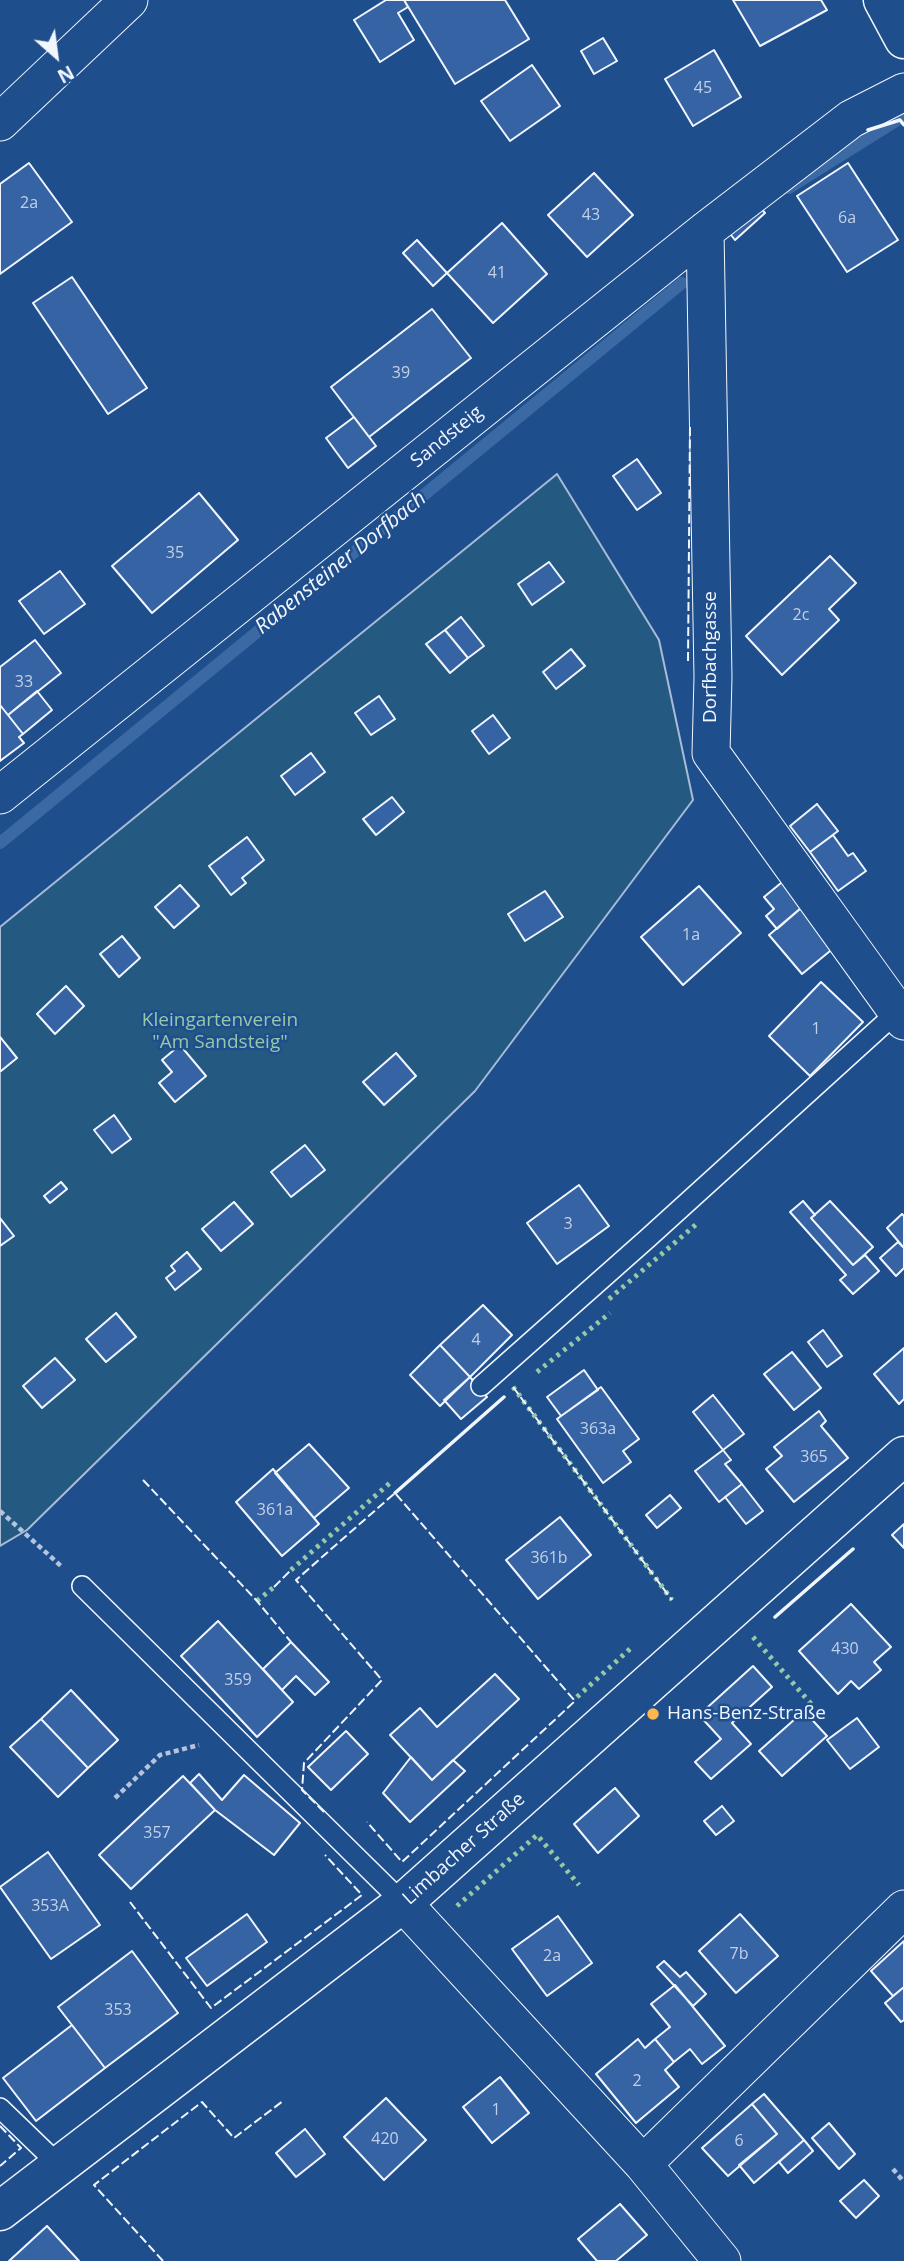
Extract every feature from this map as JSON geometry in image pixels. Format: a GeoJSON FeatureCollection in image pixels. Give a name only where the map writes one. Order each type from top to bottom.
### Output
{"type":"FeatureCollection","features":[{"type":"Feature","properties":{"kind":"street"},"geometry":{"type":"LineString","coordinates":[[0,122],[129,0]]}},
{"type":"Feature","properties":{"kind":"street"},"geometry":{"type":"LineString","coordinates":[[869,0],[904,48]]}},
{"type":"Feature","properties":{"kind":"street"},"geometry":{"type":"LineString","coordinates":[[883,0],[904,39]]}},
{"type":"Feature","properties":{"kind":"street","name":"Sandsteig"},"geometry":{"type":"LineString","coordinates":[[0,795],[705,231],[850,119],[904,92]]}},
{"type":"Feature","properties":{"kind":"street","name":"Dorfbachgasse"},"geometry":{"type":"LineString","coordinates":[[705,231],[713,677],[711,753],[900,1017]]}},
{"type":"Feature","properties":{"kind":"street","name":"Limbacher Straße"},"geometry":{"type":"LineString","coordinates":[[0,2211],[403,1903],[904,1456]]}},
{"type":"Feature","properties":{"kind":"street"},"geometry":{"type":"LineString","coordinates":[[403,1903],[643,2164],[722,2261]]}},
{"type":"Feature","properties":{"kind":"street"},"geometry":{"type":"LineString","coordinates":[[643,2164],[904,1909]]}},
{"type":"Feature","properties":{"kind":"lane"},"geometry":{"type":"LineString","coordinates":[[481,1386],[900,1017]]}},
{"type":"Feature","properties":{"kind":"lane"},"geometry":{"type":"LineString","coordinates":[[82,1586],[403,1903]]}},
{"type":"Feature","properties":{"kind":"lane"},"geometry":{"type":"LineString","coordinates":[[0,2108],[59,2165]]}},
{"type":"Feature","properties":{"kind":"path"},"geometry":{"type":"LineString","coordinates":[[0,1511],[82,1586]]}},
{"type":"Feature","properties":{"kind":"path"},"geometry":{"type":"LineString","coordinates":[[115,1798],[160,1755],[234,1736]]}},
{"type":"Feature","properties":{"kind":"path"},"geometry":{"type":"LineString","coordinates":[[893,2169],[904,2182]]}},
{"type":"Feature","properties":{"kind":"green space","name":"Kleingartenverein \"Am Sandsteig\""},"geometry":{"type":"Polygon","coordinates":[[[557,474],[659,640],[693,800],[475,1091],[27,1530],[0,1546],[0,927],[557,474]]]}},
{"type":"Feature","properties":{"kind":"building"},"geometry":{"type":"Polygon","coordinates":[[[386,0],[404,0],[408,7],[398,13],[414,40],[380,62],[354,20],[386,0]]]}},
{"type":"Feature","properties":{"kind":"building"},"geometry":{"type":"Polygon","coordinates":[[[404,0],[505,0],[529,39],[455,84],[404,0]]]}},
{"type":"Feature","properties":{"kind":"building"},"geometry":{"type":"Polygon","coordinates":[[[733,0],[821,0],[827,10],[760,46],[733,0]]]}},
{"type":"Feature","properties":{"kind":"building"},"geometry":{"type":"Polygon","coordinates":[[[603,38],[617,61],[594,74],[581,51],[603,38]]]}},
{"type":"Feature","properties":{"kind":"building"},"geometry":{"type":"Polygon","coordinates":[[[714,50],[741,97],[693,126],[665,79],[714,50]]]}},
{"type":"Feature","properties":{"kind":"building"},"geometry":{"type":"Polygon","coordinates":[[[532,65],[560,106],[510,141],[481,101],[532,65]]]}},
{"type":"Feature","properties":{"kind":"building"},"geometry":{"type":"Polygon","coordinates":[[[29,163],[72,222],[0,274],[0,184],[29,163]]]}},
{"type":"Feature","properties":{"kind":"building"},"geometry":{"type":"Polygon","coordinates":[[[848,163],[898,240],[847,272],[797,196],[848,163]]]}},
{"type":"Feature","properties":{"kind":"building"},"geometry":{"type":"Polygon","coordinates":[[[594,173],[633,215],[587,257],[548,215],[594,173]]]}},
{"type":"Feature","properties":{"kind":"building"},"geometry":{"type":"Polygon","coordinates":[[[757,204],[765,213],[735,240],[727,230],[757,204]]]}},
{"type":"Feature","properties":{"kind":"building"},"geometry":{"type":"Polygon","coordinates":[[[502,223],[547,274],[493,323],[447,273],[502,223]]]}},
{"type":"Feature","properties":{"kind":"building"},"geometry":{"type":"Polygon","coordinates":[[[417,240],[447,273],[433,286],[403,253],[417,240]]]}},
{"type":"Feature","properties":{"kind":"building"},"geometry":{"type":"Polygon","coordinates":[[[72,277],[147,388],[108,414],[33,303],[72,277]]]}},
{"type":"Feature","properties":{"kind":"building"},"geometry":{"type":"Polygon","coordinates":[[[432,309],[471,358],[369,437],[331,387],[432,309]]]}},
{"type":"Feature","properties":{"kind":"building"},"geometry":{"type":"Polygon","coordinates":[[[354,417],[376,446],[348,468],[326,438],[354,417]]]}},
{"type":"Feature","properties":{"kind":"building"},"geometry":{"type":"Polygon","coordinates":[[[637,459],[661,493],[637,510],[613,476],[637,459]]]}},
{"type":"Feature","properties":{"kind":"building"},"geometry":{"type":"Polygon","coordinates":[[[199,493],[238,540],[152,613],[112,566],[199,493]]]}},
{"type":"Feature","properties":{"kind":"building"},"geometry":{"type":"Polygon","coordinates":[[[830,556],[856,583],[829,609],[839,620],[782,675],[746,636],[830,556]]]}},
{"type":"Feature","properties":{"kind":"building"},"geometry":{"type":"Polygon","coordinates":[[[549,562],[564,582],[532,605],[518,584],[549,562]]]}},
{"type":"Feature","properties":{"kind":"building"},"geometry":{"type":"Polygon","coordinates":[[[60,571],[85,604],[44,634],[19,601],[60,571]]]}},
{"type":"Feature","properties":{"kind":"building"},"geometry":{"type":"Polygon","coordinates":[[[461,617],[484,646],[468,658],[445,630],[461,617]]]}},
{"type":"Feature","properties":{"kind":"building"},"geometry":{"type":"Polygon","coordinates":[[[445,630],[468,658],[450,673],[426,644],[445,630]]]}},
{"type":"Feature","properties":{"kind":"building"},"geometry":{"type":"Polygon","coordinates":[[[35,640],[61,673],[8,715],[0,705],[0,667],[35,640]]]}},
{"type":"Feature","properties":{"kind":"building"},"geometry":{"type":"Polygon","coordinates":[[[571,649],[585,666],[556,689],[543,672],[571,649]]]}},
{"type":"Feature","properties":{"kind":"building"},"geometry":{"type":"Polygon","coordinates":[[[37,691],[52,710],[23,734],[8,715],[37,691]]]}},
{"type":"Feature","properties":{"kind":"building"},"geometry":{"type":"Polygon","coordinates":[[[379,696],[395,719],[371,735],[355,713],[379,696]]]}},
{"type":"Feature","properties":{"kind":"building"},"geometry":{"type":"Polygon","coordinates":[[[0,705],[23,734],[19,737],[24,743],[0,761],[0,705]]]}},
{"type":"Feature","properties":{"kind":"building"},"geometry":{"type":"Polygon","coordinates":[[[493,715],[510,738],[489,754],[472,731],[493,715]]]}},
{"type":"Feature","properties":{"kind":"building"},"geometry":{"type":"Polygon","coordinates":[[[311,753],[325,772],[295,795],[281,776],[311,753]]]}},
{"type":"Feature","properties":{"kind":"building"},"geometry":{"type":"Polygon","coordinates":[[[392,797],[404,812],[376,835],[363,819],[392,797]]]}},
{"type":"Feature","properties":{"kind":"building"},"geometry":{"type":"Polygon","coordinates":[[[817,804],[838,831],[810,852],[790,826],[817,804]]]}},
{"type":"Feature","properties":{"kind":"building"},"geometry":{"type":"Polygon","coordinates":[[[833,835],[848,856],[853,853],[866,871],[838,891],[810,852],[833,835]]]}},
{"type":"Feature","properties":{"kind":"building"},"geometry":{"type":"Polygon","coordinates":[[[247,837],[264,860],[242,878],[246,883],[231,895],[209,866],[247,837]]]}},
{"type":"Feature","properties":{"kind":"building"},"geometry":{"type":"Polygon","coordinates":[[[787,878],[808,902],[777,929],[766,916],[774,909],[764,897],[787,878]]]}},
{"type":"Feature","properties":{"kind":"building"},"geometry":{"type":"Polygon","coordinates":[[[180,885],[199,906],[174,928],[155,907],[180,885]]]}},
{"type":"Feature","properties":{"kind":"building"},"geometry":{"type":"Polygon","coordinates":[[[699,886],[741,933],[683,985],[641,937],[699,886]]]}},
{"type":"Feature","properties":{"kind":"building"},"geometry":{"type":"Polygon","coordinates":[[[545,891],[563,917],[525,941],[508,914],[545,891]]]}},
{"type":"Feature","properties":{"kind":"building"},"geometry":{"type":"Polygon","coordinates":[[[808,902],[841,942],[802,974],[769,935],[808,902]]]}},
{"type":"Feature","properties":{"kind":"building"},"geometry":{"type":"Polygon","coordinates":[[[122,936],[140,958],[119,977],[100,954],[122,936]]]}},
{"type":"Feature","properties":{"kind":"building"},"geometry":{"type":"Polygon","coordinates":[[[821,982],[863,1022],[810,1076],[769,1036],[821,982]]]}},
{"type":"Feature","properties":{"kind":"building"},"geometry":{"type":"Polygon","coordinates":[[[66,986],[84,1006],[55,1034],[37,1014],[66,986]]]}},
{"type":"Feature","properties":{"kind":"building"},"geometry":{"type":"Polygon","coordinates":[[[0,1037],[17,1058],[1,1071],[0,1070],[0,1037]]]}},
{"type":"Feature","properties":{"kind":"building"},"geometry":{"type":"Polygon","coordinates":[[[180,1045],[206,1076],[175,1102],[159,1083],[172,1072],[162,1060],[180,1045]]]}},
{"type":"Feature","properties":{"kind":"building"},"geometry":{"type":"Polygon","coordinates":[[[396,1053],[416,1076],[384,1105],[363,1082],[396,1053]]]}},
{"type":"Feature","properties":{"kind":"building"},"geometry":{"type":"Polygon","coordinates":[[[114,1115],[131,1139],[112,1153],[94,1130],[114,1115]]]}},
{"type":"Feature","properties":{"kind":"building"},"geometry":{"type":"Polygon","coordinates":[[[305,1145],[325,1170],[291,1197],[271,1172],[305,1145]]]}},
{"type":"Feature","properties":{"kind":"building"},"geometry":{"type":"Polygon","coordinates":[[[61,1182],[67,1189],[50,1203],[44,1196],[61,1182]]]}},
{"type":"Feature","properties":{"kind":"building"},"geometry":{"type":"Polygon","coordinates":[[[579,1185],[609,1226],[557,1264],[527,1223],[579,1185]]]}},
{"type":"Feature","properties":{"kind":"building"},"geometry":{"type":"Polygon","coordinates":[[[803,1201],[815,1215],[811,1218],[853,1265],[865,1255],[879,1271],[853,1294],[840,1280],[846,1275],[790,1212],[803,1201]]]}},
{"type":"Feature","properties":{"kind":"building"},"geometry":{"type":"Polygon","coordinates":[[[830,1201],[873,1247],[853,1265],[811,1218],[830,1201]]]}},
{"type":"Feature","properties":{"kind":"building"},"geometry":{"type":"Polygon","coordinates":[[[234,1202],[253,1224],[221,1251],[202,1229],[234,1202]]]}},
{"type":"Feature","properties":{"kind":"building"},"geometry":{"type":"Polygon","coordinates":[[[902,1214],[904,1216],[904,1248],[887,1228],[902,1214]]]}},
{"type":"Feature","properties":{"kind":"building"},"geometry":{"type":"Polygon","coordinates":[[[0,1218],[14,1236],[0,1246],[0,1218]]]}},
{"type":"Feature","properties":{"kind":"building"},"geometry":{"type":"Polygon","coordinates":[[[898,1242],[904,1248],[904,1268],[896,1276],[880,1258],[898,1242]]]}},
{"type":"Feature","properties":{"kind":"building"},"geometry":{"type":"Polygon","coordinates":[[[187,1252],[201,1269],[175,1290],[166,1278],[175,1271],[171,1266],[187,1252]]]}},
{"type":"Feature","properties":{"kind":"building"},"geometry":{"type":"Polygon","coordinates":[[[483,1305],[512,1335],[470,1377],[440,1345],[483,1305]]]}},
{"type":"Feature","properties":{"kind":"building"},"geometry":{"type":"Polygon","coordinates":[[[116,1313],[136,1337],[106,1362],[86,1339],[116,1313]]]}},
{"type":"Feature","properties":{"kind":"building"},"geometry":{"type":"Polygon","coordinates":[[[823,1330],[842,1356],[827,1367],[808,1342],[823,1330]]]}},
{"type":"Feature","properties":{"kind":"building"},"geometry":{"type":"Polygon","coordinates":[[[440,1345],[470,1377],[440,1406],[410,1375],[440,1345]]]}},
{"type":"Feature","properties":{"kind":"building"},"geometry":{"type":"Polygon","coordinates":[[[904,1348],[904,1399],[899,1404],[874,1374],[904,1348]]]}},
{"type":"Feature","properties":{"kind":"building"},"geometry":{"type":"Polygon","coordinates":[[[792,1352],[821,1388],[794,1410],[764,1374],[792,1352]]]}},
{"type":"Feature","properties":{"kind":"building"},"geometry":{"type":"Polygon","coordinates":[[[55,1358],[75,1380],[42,1408],[23,1386],[55,1358]]]}},
{"type":"Feature","properties":{"kind":"building"},"geometry":{"type":"Polygon","coordinates":[[[584,1370],[598,1390],[561,1416],[547,1397],[584,1370]]]}},
{"type":"Feature","properties":{"kind":"building"},"geometry":{"type":"Polygon","coordinates":[[[470,1377],[487,1397],[461,1419],[444,1400],[470,1377]]]}},
{"type":"Feature","properties":{"kind":"building"},"geometry":{"type":"Polygon","coordinates":[[[601,1387],[639,1439],[623,1451],[631,1462],[603,1483],[557,1419],[601,1387]]]}},
{"type":"Feature","properties":{"kind":"building"},"geometry":{"type":"Polygon","coordinates":[[[713,1395],[744,1434],[723,1450],[693,1412],[713,1395]]]}},
{"type":"Feature","properties":{"kind":"building"},"geometry":{"type":"Polygon","coordinates":[[[819,1411],[826,1421],[821,1426],[848,1458],[794,1502],[766,1469],[782,1456],[774,1447],[819,1411]]]}},
{"type":"Feature","properties":{"kind":"building"},"geometry":{"type":"Polygon","coordinates":[[[309,1444],[349,1488],[314,1518],[275,1473],[309,1444]]]}},
{"type":"Feature","properties":{"kind":"building"},"geometry":{"type":"Polygon","coordinates":[[[723,1450],[731,1460],[725,1464],[742,1484],[719,1502],[695,1471],[723,1450]]]}},
{"type":"Feature","properties":{"kind":"building"},"geometry":{"type":"Polygon","coordinates":[[[273,1469],[319,1524],[282,1556],[236,1502],[273,1469]]]}},
{"type":"Feature","properties":{"kind":"building"},"geometry":{"type":"Polygon","coordinates":[[[742,1484],[763,1511],[746,1524],[725,1497],[742,1484]]]}},
{"type":"Feature","properties":{"kind":"building"},"geometry":{"type":"Polygon","coordinates":[[[670,1495],[681,1508],[657,1528],[646,1515],[670,1495]]]}},
{"type":"Feature","properties":{"kind":"building"},"geometry":{"type":"Polygon","coordinates":[[[560,1517],[591,1555],[538,1599],[506,1560],[560,1517]]]}},
{"type":"Feature","properties":{"kind":"building"},"geometry":{"type":"Polygon","coordinates":[[[904,1524],[904,1548],[892,1535],[904,1524]]]}},
{"type":"Feature","properties":{"kind":"building"},"geometry":{"type":"Polygon","coordinates":[[[851,1604],[891,1647],[874,1662],[881,1670],[859,1689],[851,1681],[838,1694],[799,1651],[851,1604]]]}},
{"type":"Feature","properties":{"kind":"building"},"geometry":{"type":"Polygon","coordinates":[[[218,1621],[293,1702],[257,1737],[181,1656],[218,1621]]]}},
{"type":"Feature","properties":{"kind":"building"},"geometry":{"type":"Polygon","coordinates":[[[291,1642],[329,1682],[315,1695],[296,1676],[282,1690],[263,1669],[291,1642]]]}},
{"type":"Feature","properties":{"kind":"building"},"geometry":{"type":"Polygon","coordinates":[[[753,1666],[772,1687],[732,1723],[751,1744],[711,1779],[695,1762],[721,1739],[699,1715],[753,1666]]]}},
{"type":"Feature","properties":{"kind":"building"},"geometry":{"type":"Polygon","coordinates":[[[495,1674],[519,1699],[432,1780],[390,1735],[420,1708],[437,1727],[495,1674]]]}},
{"type":"Feature","properties":{"kind":"building"},"geometry":{"type":"Polygon","coordinates":[[[71,1690],[118,1740],[88,1768],[41,1719],[71,1690]]]}},
{"type":"Feature","properties":{"kind":"building"},"geometry":{"type":"Polygon","coordinates":[[[804,1711],[827,1736],[782,1776],[759,1751],[804,1711]]]}},
{"type":"Feature","properties":{"kind":"building"},"geometry":{"type":"Polygon","coordinates":[[[857,1718],[879,1747],[850,1769],[827,1740],[857,1718]]]}},
{"type":"Feature","properties":{"kind":"building"},"geometry":{"type":"Polygon","coordinates":[[[41,1719],[88,1768],[58,1797],[10,1747],[41,1719]]]}},
{"type":"Feature","properties":{"kind":"building"},"geometry":{"type":"Polygon","coordinates":[[[346,1731],[368,1754],[331,1790],[308,1767],[346,1731]]]}},
{"type":"Feature","properties":{"kind":"building"},"geometry":{"type":"Polygon","coordinates":[[[411,1757],[432,1780],[453,1760],[465,1771],[410,1822],[383,1793],[411,1757]]]}},
{"type":"Feature","properties":{"kind":"building"},"geometry":{"type":"Polygon","coordinates":[[[199,1774],[222,1800],[244,1775],[300,1823],[274,1855],[215,1810],[190,1783],[199,1774]]]}},
{"type":"Feature","properties":{"kind":"building"},"geometry":{"type":"Polygon","coordinates":[[[183,1776],[215,1810],[131,1889],[99,1855],[183,1776]]]}},
{"type":"Feature","properties":{"kind":"building"},"geometry":{"type":"Polygon","coordinates":[[[615,1788],[639,1816],[598,1853],[574,1824],[615,1788]]]}},
{"type":"Feature","properties":{"kind":"building"},"geometry":{"type":"Polygon","coordinates":[[[722,1806],[734,1821],[716,1835],[704,1821],[722,1806]]]}},
{"type":"Feature","properties":{"kind":"building"},"geometry":{"type":"Polygon","coordinates":[[[48,1852],[100,1925],[51,1959],[0,1887],[48,1852]]]}},
{"type":"Feature","properties":{"kind":"building"},"geometry":{"type":"Polygon","coordinates":[[[247,1914],[267,1942],[207,1986],[186,1958],[247,1914]]]}},
{"type":"Feature","properties":{"kind":"building"},"geometry":{"type":"Polygon","coordinates":[[[740,1914],[778,1956],[736,1993],[699,1951],[740,1914]]]}},
{"type":"Feature","properties":{"kind":"building"},"geometry":{"type":"Polygon","coordinates":[[[558,1916],[592,1963],[547,1996],[512,1949],[558,1916]]]}},
{"type":"Feature","properties":{"kind":"building"},"geometry":{"type":"Polygon","coordinates":[[[904,1941],[904,1987],[893,1996],[871,1971],[904,1941]]]}},
{"type":"Feature","properties":{"kind":"building"},"geometry":{"type":"Polygon","coordinates":[[[132,1951],[178,2013],[105,2068],[58,2007],[132,1951]]]}},
{"type":"Feature","properties":{"kind":"building"},"geometry":{"type":"Polygon","coordinates":[[[664,1961],[680,1977],[686,1972],[706,1994],[693,2006],[657,1967],[664,1961]]]}},
{"type":"Feature","properties":{"kind":"building"},"geometry":{"type":"Polygon","coordinates":[[[675,1985],[725,2046],[702,2064],[690,2049],[674,2062],[655,2039],[670,2027],[651,2004],[675,1985]]]}},
{"type":"Feature","properties":{"kind":"building"},"geometry":{"type":"Polygon","coordinates":[[[904,1987],[904,2020],[901,2022],[885,2003],[904,1987]]]}},
{"type":"Feature","properties":{"kind":"building"},"geometry":{"type":"Polygon","coordinates":[[[72,2025],[105,2068],[36,2121],[3,2078],[72,2025]]]}},
{"type":"Feature","properties":{"kind":"building"},"geometry":{"type":"Polygon","coordinates":[[[638,2039],[645,2048],[655,2039],[674,2062],[665,2070],[679,2087],[636,2123],[596,2074],[638,2039]]]}},
{"type":"Feature","properties":{"kind":"building"},"geometry":{"type":"Polygon","coordinates":[[[500,2077],[529,2113],[492,2143],[463,2107],[500,2077]]]}},
{"type":"Feature","properties":{"kind":"building"},"geometry":{"type":"Polygon","coordinates":[[[764,2094],[804,2140],[754,2183],[739,2165],[777,2134],[752,2104],[764,2094]]]}},
{"type":"Feature","properties":{"kind":"building"},"geometry":{"type":"Polygon","coordinates":[[[386,2098],[426,2140],[384,2180],[344,2137],[386,2098]]]}},
{"type":"Feature","properties":{"kind":"building"},"geometry":{"type":"Polygon","coordinates":[[[752,2104],[777,2134],[728,2176],[702,2148],[752,2104]]]}},
{"type":"Feature","properties":{"kind":"building"},"geometry":{"type":"Polygon","coordinates":[[[829,2123],[855,2154],[839,2169],[812,2138],[829,2123]]]}},
{"type":"Feature","properties":{"kind":"building"},"geometry":{"type":"Polygon","coordinates":[[[305,2129],[325,2154],[296,2177],[276,2153],[305,2129]]]}},
{"type":"Feature","properties":{"kind":"building"},"geometry":{"type":"Polygon","coordinates":[[[804,2140],[813,2151],[788,2173],[779,2162],[804,2140]]]}},
{"type":"Feature","properties":{"kind":"building"},"geometry":{"type":"Polygon","coordinates":[[[864,2180],[879,2196],[856,2218],[840,2201],[864,2180]]]}},
{"type":"Feature","properties":{"kind":"building"},"geometry":{"type":"Polygon","coordinates":[[[620,2204],[647,2235],[616,2261],[597,2261],[578,2239],[620,2204]]]}},
{"type":"Feature","properties":{"kind":"building"},"geometry":{"type":"Polygon","coordinates":[[[47,2226],[79,2261],[9,2261],[47,2226]]]}},
{"type":"Feature","properties":{"kind":"waterway","name":"Rabensteiner Dorfbach"},"geometry":{"type":"LineString","coordinates":[[789,188],[904,116]]}},
{"type":"Feature","properties":{"kind":"waterway","name":"Rabensteiner Dorfbach"},"geometry":{"type":"LineString","coordinates":[[0,843],[682,283]]}},
{"type":"Feature","properties":{"kind":"hedge"},"geometry":{"type":"LineString","coordinates":[[609,1299],[699,1222]]}},
{"type":"Feature","properties":{"kind":"hedge"},"geometry":{"type":"LineString","coordinates":[[537,1372],[610,1313]]}},
{"type":"Feature","properties":{"kind":"hedge"},"geometry":{"type":"LineString","coordinates":[[513,1387],[672,1600]]}},
{"type":"Feature","properties":{"kind":"hedge"},"geometry":{"type":"LineString","coordinates":[[291,1570],[391,1482]]}},
{"type":"Feature","properties":{"kind":"hedge"},"geometry":{"type":"LineString","coordinates":[[257,1601],[274,1587]]}},
{"type":"Feature","properties":{"kind":"hedge"},"geometry":{"type":"LineString","coordinates":[[753,1637],[812,1705]]}},
{"type":"Feature","properties":{"kind":"hedge"},"geometry":{"type":"LineString","coordinates":[[577,1697],[631,1648]]}},
{"type":"Feature","properties":{"kind":"hedge"},"geometry":{"type":"LineString","coordinates":[[457,1906],[537,1835],[579,1885]]}},
{"type":"Feature","properties":{"kind":"fence"},"geometry":{"type":"LineString","coordinates":[[688,661],[690,427]]}},
{"type":"Feature","properties":{"kind":"fence"},"geometry":{"type":"LineString","coordinates":[[513,1387],[672,1600]]}},
{"type":"Feature","properties":{"kind":"fence"},"geometry":{"type":"LineString","coordinates":[[143,1480],[257,1601],[291,1642]]}},
{"type":"Feature","properties":{"kind":"fence"},"geometry":{"type":"LineString","coordinates":[[324,1812],[302,1790],[304,1763],[382,1680],[296,1580],[395,1493],[575,1701],[402,1862],[367,1822]]}},
{"type":"Feature","properties":{"kind":"fence"},"geometry":{"type":"LineString","coordinates":[[274,1587],[291,1570]]}},
{"type":"Feature","properties":{"kind":"fence"},"geometry":{"type":"LineString","coordinates":[[130,1902],[211,2008],[362,1895],[325,1855]]}},
{"type":"Feature","properties":{"kind":"fence"},"geometry":{"type":"LineString","coordinates":[[163,2261],[94,2185],[202,2102],[234,2138],[283,2101]]}},
{"type":"Feature","properties":{"kind":"fence"},"geometry":{"type":"LineString","coordinates":[[0,2126],[21,2148],[0,2166]]}},
{"type":"Feature","properties":{"kind":"wall"},"geometry":{"type":"LineString","coordinates":[[868,130],[900,120],[904,125]]}},
{"type":"Feature","properties":{"kind":"wall"},"geometry":{"type":"LineString","coordinates":[[395,1493],[504,1397]]}},
{"type":"Feature","properties":{"kind":"wall"},"geometry":{"type":"LineString","coordinates":[[775,1617],[853,1549]]}},
{"type":"Feature","properties":{"kind":"place","name":"Hans-Benz-Straße"},"geometry":{"type":"Point","coordinates":[653,1714]}}]}
